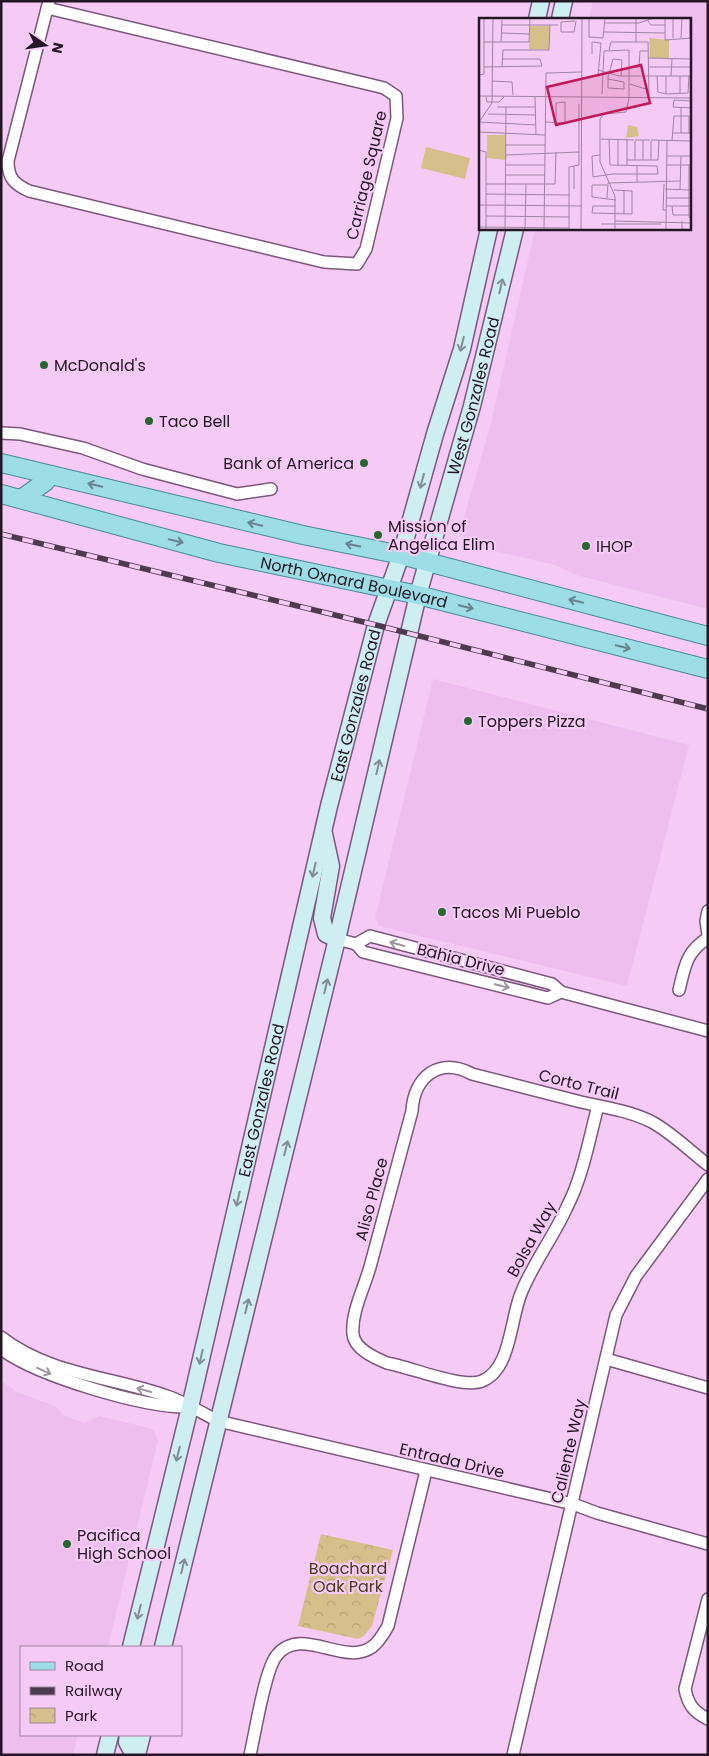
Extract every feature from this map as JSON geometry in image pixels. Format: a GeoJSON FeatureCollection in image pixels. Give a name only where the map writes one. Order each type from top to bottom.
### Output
{"type":"FeatureCollection","features":[{"type":"Feature","properties":{"kind":"main road"},"geometry":{"type":"LineString","coordinates":[[537,18],[541,1]]}},
{"type":"Feature","properties":{"kind":"main road"},"geometry":{"type":"LineString","coordinates":[[560,18],[564,1]]}},
{"type":"Feature","properties":{"kind":"main road","name":"West Gonzales Road"},"geometry":{"type":"LineString","coordinates":[[401,555],[435,434],[462,349],[489,230]]}},
{"type":"Feature","properties":{"kind":"main road","name":"West Gonzales Road"},"geometry":{"type":"LineString","coordinates":[[427,562],[472,406],[514,230]]}},
{"type":"Feature","properties":{"kind":"main road","name":"North Oxnard Boulevard"},"geometry":{"type":"LineString","coordinates":[[1,463],[302,535],[401,555],[708,636]]}},
{"type":"Feature","properties":{"kind":"main road"},"geometry":{"type":"LineString","coordinates":[[21,499],[45,482],[50,475]]}},
{"type":"Feature","properties":{"kind":"main road","name":"North Oxnard Boulevard"},"geometry":{"type":"LineString","coordinates":[[1,494],[218,553],[418,595],[708,669]]}},
{"type":"Feature","properties":{"kind":"main road","name":"East Gonzales Road"},"geometry":{"type":"LineString","coordinates":[[133,1645],[324,831],[376,625],[401,555]]}},
{"type":"Feature","properties":{"kind":"main road","name":"East Gonzales Road"},"geometry":{"type":"LineString","coordinates":[[163,1646],[338,939],[427,562]]}},
{"type":"Feature","properties":{"kind":"main road"},"geometry":{"type":"LineString","coordinates":[[324,831],[331,866],[322,927],[326,934],[338,939]]}},
{"type":"Feature","properties":{"kind":"main road"},"geometry":{"type":"LineString","coordinates":[[128,1736],[127,1742],[135,1755]]}},
{"type":"Feature","properties":{"kind":"main road"},"geometry":{"type":"LineString","coordinates":[[135,1755],[142,1736]]}},
{"type":"Feature","properties":{"kind":"street","name":"Carriage Square"},"geometry":{"type":"LineString","coordinates":[[48,5],[384,88],[396,96],[397,118],[366,249],[357,264],[324,262],[29,191],[18,186],[10,178],[8,161],[48,5]]}},
{"type":"Feature","properties":{"kind":"street"},"geometry":{"type":"LineString","coordinates":[[1,432],[20,434],[83,448],[142,469],[237,494],[271,489]]}},
{"type":"Feature","properties":{"kind":"street"},"geometry":{"type":"LineString","coordinates":[[679,990],[685,966],[694,947],[708,937],[706,921],[708,912]]}},
{"type":"Feature","properties":{"kind":"street","name":"Bahia Drive"},"geometry":{"type":"LineString","coordinates":[[356,944],[370,936],[552,984],[561,992],[708,1031]]}},
{"type":"Feature","properties":{"kind":"street","name":"Bahia Drive"},"geometry":{"type":"LineString","coordinates":[[338,939],[356,944],[364,952],[548,998],[561,992]]}},
{"type":"Feature","properties":{"kind":"street"},"geometry":{"type":"LineString","coordinates":[[414,964],[421,959],[489,974],[498,970]]}},
{"type":"Feature","properties":{"kind":"street","name":"Corto Trail"},"geometry":{"type":"LineString","coordinates":[[429,1073],[446,1068],[458,1068],[472,1074],[637,1115],[653,1123],[708,1165]]}},
{"type":"Feature","properties":{"kind":"street","name":"Aliso Place"},"geometry":{"type":"LineString","coordinates":[[429,1073],[416,1087],[412,1111],[384,1217],[356,1312],[354,1338],[366,1352],[386,1363],[464,1383],[484,1381]]}},
{"type":"Feature","properties":{"kind":"street","name":"Bolsa Way"},"geometry":{"type":"LineString","coordinates":[[484,1381],[500,1366],[521,1291],[578,1183],[598,1106]]}},
{"type":"Feature","properties":{"kind":"street","name":"Caliente Way"},"geometry":{"type":"LineString","coordinates":[[513,1755],[616,1315],[624,1296],[636,1276],[708,1179]]}},
{"type":"Feature","properties":{"kind":"street","name":"Entrada Drive"},"geometry":{"type":"LineString","coordinates":[[1,1337],[45,1361],[84,1374],[168,1396],[218,1421],[573,1504],[708,1544]]}},
{"type":"Feature","properties":{"kind":"street","name":"Entrada Drive"},"geometry":{"type":"LineString","coordinates":[[1,1349],[45,1372],[84,1386],[167,1407],[190,1407]]}},
{"type":"Feature","properties":{"kind":"street"},"geometry":{"type":"LineString","coordinates":[[606,1359],[708,1388]]}},
{"type":"Feature","properties":{"kind":"street"},"geometry":{"type":"LineString","coordinates":[[250,1755],[269,1671],[276,1655],[285,1648],[306,1644],[350,1653],[362,1652],[372,1647],[380,1639],[388,1626],[426,1471]]}},
{"type":"Feature","properties":{"kind":"street"},"geometry":{"type":"LineString","coordinates":[[708,1599],[685,1689],[687,1701],[695,1713],[708,1720]]}},
{"type":"Feature","properties":{"kind":"shaded area"},"geometry":{"type":"Polygon","coordinates":[[[593,1],[708,1],[708,609],[576,575],[555,565],[469,545],[460,531],[491,423],[535,230],[692,230],[692,18],[589,18],[593,1]]]}},
{"type":"Feature","properties":{"kind":"shaded area"},"geometry":{"type":"Polygon","coordinates":[[[433,679],[689,745],[627,986],[379,926],[375,918],[433,679]]]}},
{"type":"Feature","properties":{"kind":"shaded area","name":"Pacifica High School"},"geometry":{"type":"Polygon","coordinates":[[[1,1381],[17,1392],[55,1406],[63,1415],[85,1423],[99,1416],[153,1429],[158,1440],[108,1646],[20,1646],[20,1736],[78,1736],[73,1755],[1,1755],[1,1381]]]}},
{"type":"Feature","properties":{"kind":"green space"},"geometry":{"type":"Polygon","coordinates":[[[426,147],[470,158],[465,179],[421,168],[426,147]]]}},
{"type":"Feature","properties":{"kind":"green space","name":"Boachard Oak Park"},"geometry":{"type":"Polygon","coordinates":[[[321,1534],[393,1550],[372,1626],[364,1636],[358,1639],[298,1626],[321,1534]]]}},
{"type":"Feature","properties":{"kind":"railway"},"geometry":{"type":"LineString","coordinates":[[1,534],[376,625],[708,709]]}},
{"type":"Feature","properties":{"kind":"place","name":"McDonald's"},"geometry":{"type":"Point","coordinates":[44,365]}},
{"type":"Feature","properties":{"kind":"place","name":"Taco Bell"},"geometry":{"type":"Point","coordinates":[149,421]}},
{"type":"Feature","properties":{"kind":"place","name":"Bank of America"},"geometry":{"type":"Point","coordinates":[364,463]}},
{"type":"Feature","properties":{"kind":"place","name":"Mission of Angelica Elim"},"geometry":{"type":"Point","coordinates":[378,535]}},
{"type":"Feature","properties":{"kind":"place","name":"IHOP"},"geometry":{"type":"Point","coordinates":[586,546]}},
{"type":"Feature","properties":{"kind":"place","name":"Toppers Pizza"},"geometry":{"type":"Point","coordinates":[468,721]}},
{"type":"Feature","properties":{"kind":"place","name":"Tacos Mi Pueblo"},"geometry":{"type":"Point","coordinates":[442,912]}},
{"type":"Feature","properties":{"kind":"place","name":"Pacifica High School"},"geometry":{"type":"Point","coordinates":[67,1544]}}]}
